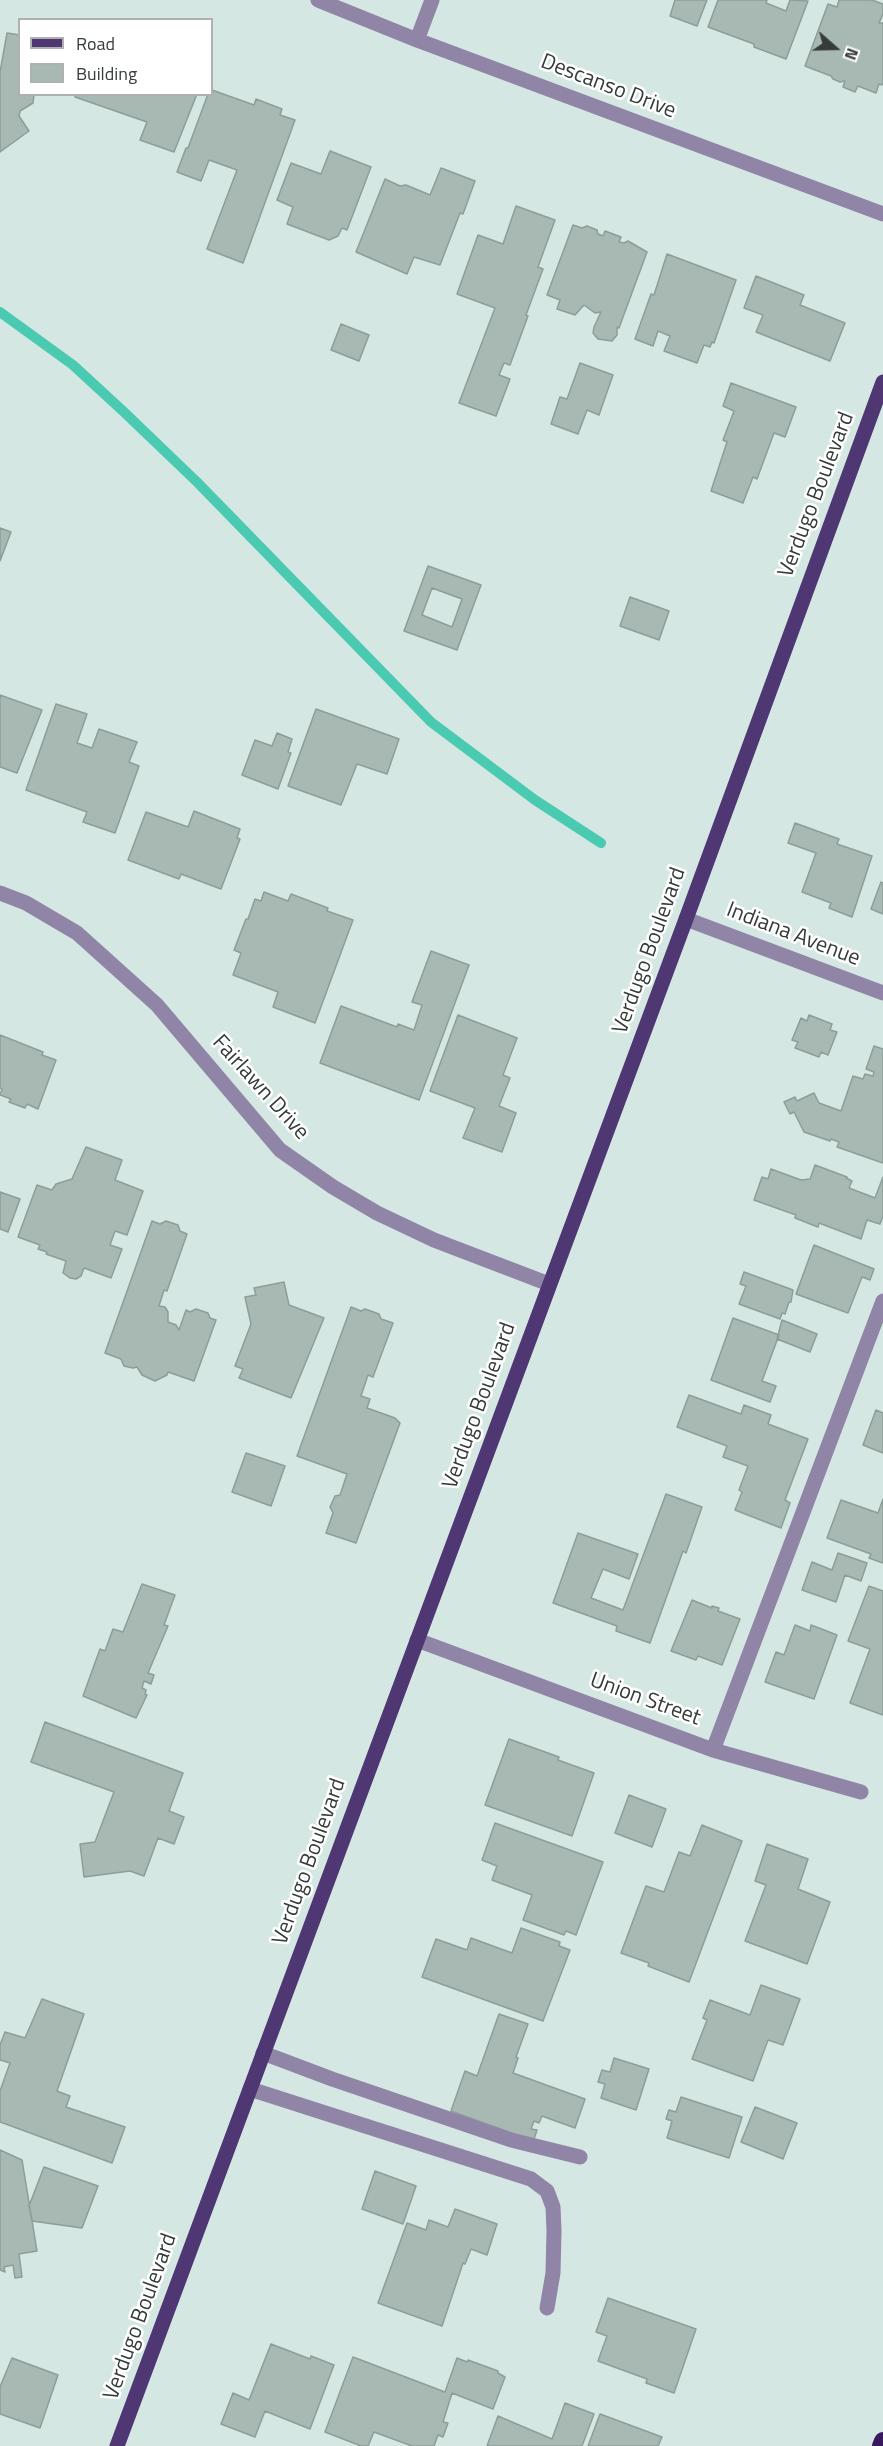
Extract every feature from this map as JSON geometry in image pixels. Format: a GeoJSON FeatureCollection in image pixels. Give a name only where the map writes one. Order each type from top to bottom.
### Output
{"type":"FeatureCollection","features":[{"type":"Feature","properties":{"kind":"highway"},"geometry":{"type":"LineString","coordinates":[[881,2446],[883,2441]]}},
{"type":"Feature","properties":{"kind":"main road","name":"Verdugo Boulevard"},"geometry":{"type":"LineString","coordinates":[[117,2446],[686,919],[883,382]]}},
{"type":"Feature","properties":{"kind":"street","name":"Descanso Drive"},"geometry":{"type":"LineString","coordinates":[[318,0],[417,40],[883,214]]}},
{"type":"Feature","properties":{"kind":"street"},"geometry":{"type":"LineString","coordinates":[[417,40],[432,0]]}},
{"type":"Feature","properties":{"kind":"street","name":"Fairlawn Drive"},"geometry":{"type":"LineString","coordinates":[[0,893],[26,903],[77,933],[157,1005],[280,1150],[333,1187],[377,1213],[454,1248],[549,1284]]}},
{"type":"Feature","properties":{"kind":"street","name":"Indiana Avenue"},"geometry":{"type":"LineString","coordinates":[[686,919],[883,993]]}},
{"type":"Feature","properties":{"kind":"street"},"geometry":{"type":"LineString","coordinates":[[713,1749],[883,1301]]}},
{"type":"Feature","properties":{"kind":"street","name":"Union Street"},"geometry":{"type":"LineString","coordinates":[[417,1640],[713,1749],[861,1792]]}},
{"type":"Feature","properties":{"kind":"street"},"geometry":{"type":"LineString","coordinates":[[263,2053],[511,2140],[580,2157]]}},
{"type":"Feature","properties":{"kind":"street"},"geometry":{"type":"LineString","coordinates":[[250,2089],[531,2179],[547,2191],[553,2207],[553,2273],[547,2308]]}},
{"type":"Feature","properties":{"kind":"building"},"geometry":{"type":"Polygon","coordinates":[[[675,0],[707,0],[697,26],[670,16],[675,0]]]}},
{"type":"Feature","properties":{"kind":"building"},"geometry":{"type":"Polygon","coordinates":[[[718,0],[767,0],[766,3],[786,11],[790,0],[808,1],[786,59],[708,27],[718,0]]]}},
{"type":"Feature","properties":{"kind":"building"},"geometry":{"type":"Polygon","coordinates":[[[839,0],[872,0],[883,4],[883,14],[879,23],[883,23],[883,83],[879,84],[876,93],[858,86],[855,92],[843,87],[845,81],[840,82],[805,66],[828,4],[837,7],[839,0]]]}},
{"type":"Feature","properties":{"kind":"building"},"geometry":{"type":"Polygon","coordinates":[[[7,33],[18,35],[18,96],[34,96],[33,103],[20,111],[19,116],[29,131],[0,152],[0,72],[7,33]]]}},
{"type":"Feature","properties":{"kind":"building"},"geometry":{"type":"Polygon","coordinates":[[[213,90],[254,105],[256,99],[282,109],[280,115],[295,120],[243,263],[207,249],[237,170],[209,160],[201,181],[177,172],[186,148],[188,148],[207,96],[213,96],[213,90]]]}},
{"type":"Feature","properties":{"kind":"building"},"geometry":{"type":"Polygon","coordinates":[[[196,96],[174,152],[140,140],[147,122],[75,97],[196,96]]]}},
{"type":"Feature","properties":{"kind":"building"},"geometry":{"type":"Polygon","coordinates":[[[330,151],[371,167],[347,230],[342,228],[338,236],[329,240],[287,224],[293,207],[277,200],[291,163],[321,174],[330,151]]]}},
{"type":"Feature","properties":{"kind":"building"},"geometry":{"type":"Polygon","coordinates":[[[441,168],[475,181],[440,265],[414,257],[407,274],[356,252],[385,179],[430,195],[441,168]]]}},
{"type":"Feature","properties":{"kind":"building"},"geometry":{"type":"Polygon","coordinates":[[[516,206],[555,220],[538,267],[543,269],[526,315],[528,316],[510,365],[504,363],[499,375],[510,379],[496,416],[459,403],[495,308],[457,294],[478,235],[503,244],[516,206]]]}},
{"type":"Feature","properties":{"kind":"building"},"geometry":{"type":"Polygon","coordinates":[[[573,225],[582,228],[587,226],[597,230],[598,234],[603,236],[605,231],[621,237],[619,242],[628,241],[647,252],[619,328],[617,327],[617,335],[612,341],[598,339],[593,333],[601,312],[595,313],[584,305],[575,315],[557,309],[560,300],[547,295],[573,225]]]}},
{"type":"Feature","properties":{"kind":"building"},"geometry":{"type":"Polygon","coordinates":[[[667,254],[736,280],[714,343],[712,342],[710,347],[704,345],[697,363],[664,351],[670,336],[658,331],[653,346],[635,339],[651,294],[654,295],[667,254]]]}},
{"type":"Feature","properties":{"kind":"building"},"geometry":{"type":"Polygon","coordinates":[[[756,276],[804,295],[800,305],[845,323],[830,361],[756,332],[763,315],[744,308],[756,276]]]}},
{"type":"Feature","properties":{"kind":"building"},"geometry":{"type":"Polygon","coordinates":[[[341,324],[369,335],[359,361],[331,350],[341,324]]]}},
{"type":"Feature","properties":{"kind":"building"},"geometry":{"type":"Polygon","coordinates":[[[580,363],[613,375],[599,415],[587,410],[578,434],[551,424],[560,397],[567,399],[580,363]]]}},
{"type":"Feature","properties":{"kind":"building"},"geometry":{"type":"Polygon","coordinates":[[[731,383],[796,407],[785,437],[774,433],[757,479],[753,477],[743,503],[711,491],[727,442],[723,440],[734,411],[723,406],[731,383]]]}},
{"type":"Feature","properties":{"kind":"building"},"geometry":{"type":"Polygon","coordinates":[[[0,528],[11,532],[0,561],[0,528]]]}},
{"type":"Feature","properties":{"kind":"building"},"geometry":{"type":"Polygon","coordinates":[[[428,566],[481,585],[457,650],[404,631],[428,566]],[[432,588],[422,615],[452,627],[462,599],[432,588]]]}},
{"type":"Feature","properties":{"kind":"building"},"geometry":{"type":"Polygon","coordinates":[[[630,597],[669,611],[659,640],[620,626],[630,597]]]}},
{"type":"Feature","properties":{"kind":"building"},"geometry":{"type":"Polygon","coordinates":[[[0,695],[42,710],[17,773],[0,767],[0,695]]]}},
{"type":"Feature","properties":{"kind":"building"},"geometry":{"type":"Polygon","coordinates":[[[56,704],[87,714],[77,743],[92,748],[99,729],[137,742],[129,762],[139,766],[115,833],[83,822],[87,812],[26,790],[56,704]]]}},
{"type":"Feature","properties":{"kind":"building"},"geometry":{"type":"Polygon","coordinates":[[[316,709],[399,739],[387,774],[357,764],[341,805],[288,786],[316,709]]]}},
{"type":"Feature","properties":{"kind":"building"},"geometry":{"type":"Polygon","coordinates":[[[277,733],[292,739],[288,752],[291,753],[278,789],[242,775],[255,740],[272,746],[277,733]]]}},
{"type":"Feature","properties":{"kind":"building"},"geometry":{"type":"Polygon","coordinates":[[[194,811],[240,829],[237,838],[240,839],[221,889],[181,874],[179,879],[128,860],[146,812],[188,827],[194,811]]]}},
{"type":"Feature","properties":{"kind":"building"},"geometry":{"type":"Polygon","coordinates":[[[795,823],[839,839],[837,844],[872,856],[852,917],[829,908],[831,903],[802,892],[816,853],[788,843],[795,823]]]}},
{"type":"Feature","properties":{"kind":"building"},"geometry":{"type":"Polygon","coordinates":[[[881,882],[883,883],[883,914],[871,909],[881,882]]]}},
{"type":"Feature","properties":{"kind":"building"},"geometry":{"type":"Polygon","coordinates":[[[264,892],[288,901],[291,894],[353,920],[315,1023],[273,1007],[278,992],[233,975],[241,953],[234,950],[255,899],[261,901],[264,892]]]}},
{"type":"Feature","properties":{"kind":"building"},"geometry":{"type":"Polygon","coordinates":[[[431,951],[469,965],[419,1100],[320,1063],[341,1006],[397,1027],[398,1024],[414,1030],[422,1005],[412,1002],[431,951]]]}},
{"type":"Feature","properties":{"kind":"building"},"geometry":{"type":"Polygon","coordinates":[[[458,1015],[517,1038],[503,1075],[510,1078],[499,1106],[516,1113],[502,1152],[463,1138],[475,1108],[430,1091],[458,1015]]]}},
{"type":"Feature","properties":{"kind":"building"},"geometry":{"type":"Polygon","coordinates":[[[809,1015],[832,1024],[830,1030],[837,1032],[828,1055],[821,1052],[819,1057],[795,1048],[798,1042],[792,1040],[801,1018],[807,1021],[809,1015]]]}},
{"type":"Feature","properties":{"kind":"building"},"geometry":{"type":"Polygon","coordinates":[[[0,1035],[43,1052],[42,1055],[56,1060],[38,1109],[27,1104],[25,1108],[9,1102],[11,1099],[0,1095],[2,1089],[0,1088],[0,1035]]]}},
{"type":"Feature","properties":{"kind":"building"},"geometry":{"type":"Polygon","coordinates":[[[874,1046],[883,1049],[883,1163],[837,1147],[839,1142],[804,1132],[794,1112],[790,1114],[784,1102],[795,1097],[797,1101],[814,1093],[819,1103],[841,1111],[853,1076],[863,1079],[865,1074],[873,1076],[874,1072],[866,1069],[874,1046]]]}},
{"type":"Feature","properties":{"kind":"building"},"geometry":{"type":"Polygon","coordinates":[[[86,1147],[122,1160],[115,1180],[143,1191],[127,1235],[115,1231],[110,1245],[122,1249],[111,1278],[84,1268],[81,1276],[76,1279],[70,1278],[63,1273],[66,1261],[46,1254],[47,1252],[38,1249],[40,1245],[18,1237],[37,1185],[52,1190],[56,1184],[72,1179],[86,1147]]]}},
{"type":"Feature","properties":{"kind":"building"},"geometry":{"type":"Polygon","coordinates":[[[815,1165],[847,1177],[852,1181],[849,1188],[875,1198],[883,1177],[883,1216],[880,1224],[867,1220],[861,1239],[819,1223],[818,1227],[795,1218],[796,1215],[754,1200],[762,1177],[768,1179],[771,1169],[801,1180],[810,1179],[815,1165]]]}},
{"type":"Feature","properties":{"kind":"building"},"geometry":{"type":"Polygon","coordinates":[[[0,1192],[20,1199],[8,1232],[0,1229],[0,1192]]]}},
{"type":"Feature","properties":{"kind":"building"},"geometry":{"type":"Polygon","coordinates":[[[152,1221],[160,1224],[166,1221],[178,1225],[180,1231],[187,1234],[167,1291],[164,1290],[159,1306],[165,1307],[168,1312],[168,1322],[176,1325],[179,1330],[186,1310],[190,1312],[196,1309],[208,1313],[210,1318],[216,1320],[194,1381],[168,1372],[167,1375],[155,1381],[142,1375],[137,1367],[124,1366],[121,1359],[105,1353],[152,1221]]]}},
{"type":"Feature","properties":{"kind":"building"},"geometry":{"type":"Polygon","coordinates":[[[814,1245],[874,1269],[870,1280],[862,1277],[848,1313],[796,1294],[814,1245]]]}},
{"type":"Feature","properties":{"kind":"building"},"geometry":{"type":"Polygon","coordinates":[[[744,1272],[793,1290],[791,1302],[780,1319],[739,1304],[746,1286],[740,1284],[744,1272]]]}},
{"type":"Feature","properties":{"kind":"building"},"geometry":{"type":"Polygon","coordinates":[[[284,1282],[289,1305],[324,1318],[291,1398],[239,1378],[243,1369],[235,1366],[251,1324],[245,1297],[256,1295],[254,1288],[284,1282]]]}},
{"type":"Feature","properties":{"kind":"building"},"geometry":{"type":"Polygon","coordinates":[[[351,1307],[379,1314],[381,1319],[393,1323],[373,1377],[368,1375],[361,1396],[370,1399],[367,1408],[395,1418],[400,1423],[356,1543],[326,1533],[333,1513],[330,1507],[335,1496],[340,1495],[347,1474],[297,1456],[351,1307]]]}},
{"type":"Feature","properties":{"kind":"building"},"geometry":{"type":"Polygon","coordinates":[[[733,1318],[779,1335],[762,1381],[776,1386],[770,1402],[711,1380],[733,1318]]]}},
{"type":"Feature","properties":{"kind":"building"},"geometry":{"type":"Polygon","coordinates":[[[782,1320],[817,1334],[810,1352],[777,1339],[782,1320]]]}},
{"type":"Feature","properties":{"kind":"building"},"geometry":{"type":"Polygon","coordinates":[[[689,1395],[741,1414],[744,1405],[771,1415],[768,1424],[808,1439],[785,1500],[790,1503],[781,1528],[735,1510],[742,1492],[739,1490],[748,1466],[723,1457],[727,1446],[677,1427],[689,1395]]]}},
{"type":"Feature","properties":{"kind":"building"},"geometry":{"type":"Polygon","coordinates":[[[876,1410],[883,1413],[883,1453],[863,1445],[876,1410]]]}},
{"type":"Feature","properties":{"kind":"building"},"geometry":{"type":"Polygon","coordinates":[[[246,1453],[285,1466],[271,1506],[232,1492],[246,1453]]]}},
{"type":"Feature","properties":{"kind":"building"},"geometry":{"type":"Polygon","coordinates":[[[666,1494],[702,1507],[686,1553],[683,1551],[650,1643],[616,1631],[617,1626],[553,1603],[578,1533],[638,1554],[629,1579],[603,1569],[591,1598],[623,1610],[666,1494]]]}},
{"type":"Feature","properties":{"kind":"building"},"geometry":{"type":"Polygon","coordinates":[[[883,1499],[883,1563],[869,1558],[871,1554],[827,1538],[841,1500],[878,1513],[883,1499]]]}},
{"type":"Feature","properties":{"kind":"building"},"geometry":{"type":"Polygon","coordinates":[[[838,1553],[867,1563],[861,1581],[845,1575],[836,1602],[802,1590],[812,1562],[832,1570],[838,1553]]]}},
{"type":"Feature","properties":{"kind":"building"},"geometry":{"type":"Polygon","coordinates":[[[142,1584],[175,1595],[164,1625],[168,1626],[148,1673],[154,1675],[151,1684],[144,1681],[142,1688],[146,1690],[147,1695],[136,1718],[83,1696],[100,1649],[105,1651],[113,1629],[123,1632],[142,1584]]]}},
{"type":"Feature","properties":{"kind":"building"},"geometry":{"type":"Polygon","coordinates":[[[869,1586],[883,1591],[883,1715],[850,1703],[870,1649],[848,1641],[869,1586]]]}},
{"type":"Feature","properties":{"kind":"building"},"geometry":{"type":"Polygon","coordinates":[[[692,1600],[712,1608],[712,1606],[719,1608],[718,1611],[740,1619],[722,1665],[698,1656],[696,1660],[671,1651],[692,1600]]]}},
{"type":"Feature","properties":{"kind":"building"},"geometry":{"type":"Polygon","coordinates":[[[795,1625],[810,1631],[811,1625],[837,1635],[814,1699],[765,1682],[776,1652],[784,1655],[795,1625]]]}},
{"type":"Feature","properties":{"kind":"building"},"geometry":{"type":"Polygon","coordinates":[[[45,1722],[183,1773],[169,1811],[184,1817],[174,1844],[158,1838],[144,1876],[130,1871],[84,1877],[80,1844],[95,1842],[114,1792],[31,1762],[45,1722]]]}},
{"type":"Feature","properties":{"kind":"building"},"geometry":{"type":"Polygon","coordinates":[[[509,1739],[559,1757],[558,1760],[594,1773],[572,1836],[485,1805],[509,1739]]]}},
{"type":"Feature","properties":{"kind":"building"},"geometry":{"type":"Polygon","coordinates":[[[629,1795],[666,1809],[652,1847],[615,1833],[629,1795]]]}},
{"type":"Feature","properties":{"kind":"building"},"geometry":{"type":"Polygon","coordinates":[[[495,1823],[603,1862],[576,1935],[566,1931],[564,1935],[523,1920],[532,1895],[492,1880],[497,1866],[482,1860],[495,1823]]]}},
{"type":"Feature","properties":{"kind":"building"},"geometry":{"type":"Polygon","coordinates":[[[702,1825],[742,1841],[689,1982],[621,1953],[646,1886],[664,1892],[679,1852],[690,1856],[702,1825]]]}},
{"type":"Feature","properties":{"kind":"building"},"geometry":{"type":"Polygon","coordinates":[[[767,1844],[808,1859],[798,1889],[830,1902],[807,1964],[745,1941],[766,1885],[755,1881],[767,1844]]]}},
{"type":"Feature","properties":{"kind":"building"},"geometry":{"type":"Polygon","coordinates":[[[521,1928],[560,1942],[559,1946],[570,1950],[543,2021],[422,1977],[436,1939],[467,1950],[471,1938],[512,1953],[521,1928]]]}},
{"type":"Feature","properties":{"kind":"building"},"geometry":{"type":"Polygon","coordinates":[[[761,1985],[800,1999],[783,2045],[768,2040],[753,2081],[692,2059],[707,2020],[703,2018],[710,2000],[750,2015],[761,1985]]]}},
{"type":"Feature","properties":{"kind":"building"},"geometry":{"type":"Polygon","coordinates":[[[42,1999],[84,2014],[57,2091],[70,2096],[66,2107],[125,2127],[112,2163],[0,2122],[0,2091],[10,2063],[0,2060],[0,2045],[5,2032],[25,2038],[42,1999]]]}},
{"type":"Feature","properties":{"kind":"building"},"geometry":{"type":"Polygon","coordinates":[[[499,2014],[528,2024],[516,2057],[518,2058],[513,2073],[585,2099],[575,2128],[542,2116],[539,2123],[534,2121],[531,2129],[537,2130],[534,2139],[528,2139],[451,2111],[465,2071],[477,2076],[499,2014]]]}},
{"type":"Feature","properties":{"kind":"building"},"geometry":{"type":"Polygon","coordinates":[[[614,2058],[649,2069],[636,2110],[601,2098],[605,2084],[598,2082],[602,2070],[610,2072],[614,2058]]]}},
{"type":"Feature","properties":{"kind":"building"},"geometry":{"type":"Polygon","coordinates":[[[681,2097],[742,2117],[729,2158],[667,2138],[672,2121],[666,2119],[669,2110],[676,2112],[681,2097]]]}},
{"type":"Feature","properties":{"kind":"building"},"geometry":{"type":"Polygon","coordinates":[[[755,2107],[797,2123],[783,2159],[741,2142],[755,2107]]]}},
{"type":"Feature","properties":{"kind":"building"},"geometry":{"type":"Polygon","coordinates":[[[0,2150],[22,2160],[37,2251],[19,2254],[22,2277],[15,2278],[13,2265],[4,2267],[5,2272],[0,2270],[0,2150]]]}},
{"type":"Feature","properties":{"kind":"building"},"geometry":{"type":"Polygon","coordinates":[[[44,2167],[98,2186],[82,2228],[32,2221],[29,2206],[44,2167]]]}},
{"type":"Feature","properties":{"kind":"building"},"geometry":{"type":"Polygon","coordinates":[[[375,2171],[416,2186],[403,2224],[362,2209],[375,2171]]]}},
{"type":"Feature","properties":{"kind":"building"},"geometry":{"type":"Polygon","coordinates":[[[455,2209],[497,2224],[487,2255],[471,2249],[465,2264],[463,2263],[442,2326],[378,2303],[407,2223],[426,2230],[429,2220],[448,2227],[455,2209]]]}},
{"type":"Feature","properties":{"kind":"building"},"geometry":{"type":"Polygon","coordinates":[[[608,2298],[696,2329],[674,2393],[646,2383],[647,2379],[598,2361],[607,2336],[596,2332],[608,2298]]]}},
{"type":"Feature","properties":{"kind":"building"},"geometry":{"type":"Polygon","coordinates":[[[271,2344],[310,2359],[311,2356],[334,2365],[310,2429],[265,2411],[255,2437],[221,2424],[233,2393],[249,2400],[271,2344]]]}},
{"type":"Feature","properties":{"kind":"building"},"geometry":{"type":"Polygon","coordinates":[[[353,2357],[445,2392],[457,2358],[498,2371],[505,2377],[493,2409],[452,2393],[443,2422],[448,2423],[443,2437],[438,2435],[434,2446],[412,2446],[374,2432],[368,2446],[361,2446],[325,2432],[353,2357]]]}},
{"type":"Feature","properties":{"kind":"building"},"geometry":{"type":"Polygon","coordinates":[[[12,2358],[58,2375],[40,2428],[0,2414],[0,2387],[12,2358]]]}},
{"type":"Feature","properties":{"kind":"building"},"geometry":{"type":"Polygon","coordinates":[[[565,2403],[594,2414],[582,2446],[487,2446],[498,2416],[552,2439],[565,2403]]]}},
{"type":"Feature","properties":{"kind":"building"},"geometry":{"type":"Polygon","coordinates":[[[600,2414],[662,2437],[658,2446],[588,2446],[600,2414]]]}},
{"type":"Feature","properties":{"kind":"waterway"},"geometry":{"type":"LineString","coordinates":[[0,312],[73,365],[124,412],[197,482],[431,722],[535,800],[601,843]]}}]}
